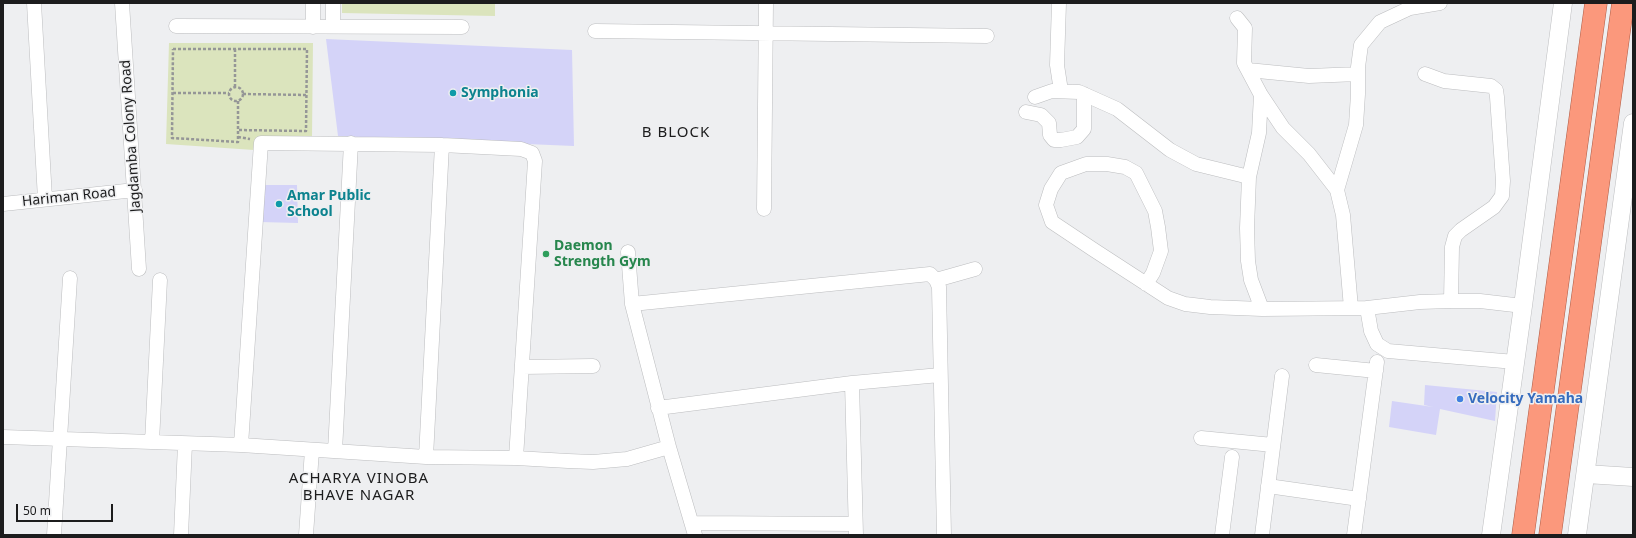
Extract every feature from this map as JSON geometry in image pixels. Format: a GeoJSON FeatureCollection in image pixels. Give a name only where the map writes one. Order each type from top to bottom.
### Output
{"type":"FeatureCollection","features":[{"type":"Feature","properties":{"kind":"highway"},"geometry":{"type":"LineString","coordinates":[[1523,535],[1596,3]]}},
{"type":"Feature","properties":{"kind":"highway"},"geometry":{"type":"LineString","coordinates":[[1550,535],[1623,3]]}},
{"type":"Feature","properties":{"kind":"street"},"geometry":{"type":"LineString","coordinates":[[34,3],[45,199]]}},
{"type":"Feature","properties":{"kind":"street","name":"Jagdamba Colony Road"},"geometry":{"type":"LineString","coordinates":[[122,3],[139,269]]}},
{"type":"Feature","properties":{"kind":"street"},"geometry":{"type":"LineString","coordinates":[[312,26],[313,3]]}},
{"type":"Feature","properties":{"kind":"street"},"geometry":{"type":"LineString","coordinates":[[333,3],[333,26]]}},
{"type":"Feature","properties":{"kind":"street"},"geometry":{"type":"LineString","coordinates":[[764,209],[766,3]]}},
{"type":"Feature","properties":{"kind":"street"},"geometry":{"type":"LineString","coordinates":[[1059,3],[1057,64],[1061,91]]}},
{"type":"Feature","properties":{"kind":"street"},"geometry":{"type":"LineString","coordinates":[[1337,190],[1356,125],[1361,45],[1380,22],[1410,8],[1440,3]]}},
{"type":"Feature","properties":{"kind":"street"},"geometry":{"type":"LineString","coordinates":[[1490,535],[1523,306],[1563,3]]}},
{"type":"Feature","properties":{"kind":"street"},"geometry":{"type":"LineString","coordinates":[[1237,18],[1245,28],[1244,63],[1261,95],[1283,128],[1309,154],[1337,190],[1343,215],[1351,308]]}},
{"type":"Feature","properties":{"kind":"street"},"geometry":{"type":"LineString","coordinates":[[176,26],[462,27]]}},
{"type":"Feature","properties":{"kind":"street"},"geometry":{"type":"LineString","coordinates":[[595,31],[987,36]]}},
{"type":"Feature","properties":{"kind":"street"},"geometry":{"type":"LineString","coordinates":[[1248,70],[1308,76],[1358,74]]}},
{"type":"Feature","properties":{"kind":"street"},"geometry":{"type":"LineString","coordinates":[[1425,74],[1444,82],[1491,86],[1496,90],[1497,97],[1503,181],[1502,196],[1494,207],[1461,230],[1455,236],[1452,247],[1450,301]]}},
{"type":"Feature","properties":{"kind":"street"},"geometry":{"type":"LineString","coordinates":[[1035,97],[1052,91],[1079,92],[1116,109],[1170,150],[1196,164],[1249,177]]}},
{"type":"Feature","properties":{"kind":"street"},"geometry":{"type":"LineString","coordinates":[[1026,112],[1041,115],[1049,123],[1050,135],[1054,140],[1077,137],[1084,129],[1084,94]]}},
{"type":"Feature","properties":{"kind":"street"},"geometry":{"type":"LineString","coordinates":[[1261,95],[1259,133],[1249,177],[1247,228],[1248,261],[1251,280],[1262,309]]}},
{"type":"Feature","properties":{"kind":"street"},"geometry":{"type":"LineString","coordinates":[[1577,535],[1633,123]]}},
{"type":"Feature","properties":{"kind":"street"},"geometry":{"type":"LineString","coordinates":[[241,446],[261,143],[442,145],[521,149],[532,153],[535,161],[516,458]]}},
{"type":"Feature","properties":{"kind":"street"},"geometry":{"type":"LineString","coordinates":[[335,450],[351,143]]}},
{"type":"Feature","properties":{"kind":"street"},"geometry":{"type":"LineString","coordinates":[[426,457],[442,145]]}},
{"type":"Feature","properties":{"kind":"street"},"geometry":{"type":"LineString","coordinates":[[1146,284],[1154,273],[1161,251],[1155,211],[1136,173],[1125,167],[1107,164],[1086,164],[1061,174],[1051,189],[1046,205],[1052,222],[1146,284],[1168,298],[1184,304],[1210,307],[1262,309],[1367,308],[1420,302],[1480,301],[1523,306]]}},
{"type":"Feature","properties":{"kind":"street","name":"Hariman Road"},"geometry":{"type":"LineString","coordinates":[[3,204],[135,190]]}},
{"type":"Feature","properties":{"kind":"street"},"geometry":{"type":"LineString","coordinates":[[628,252],[632,304],[658,408],[694,529],[855,530],[852,383]]}},
{"type":"Feature","properties":{"kind":"street"},"geometry":{"type":"LineString","coordinates":[[936,280],[976,269]]}},
{"type":"Feature","properties":{"kind":"street"},"geometry":{"type":"LineString","coordinates":[[632,304],[930,274],[936,280],[939,287],[944,535]]}},
{"type":"Feature","properties":{"kind":"street"},"geometry":{"type":"LineString","coordinates":[[54,535],[70,278]]}},
{"type":"Feature","properties":{"kind":"street"},"geometry":{"type":"LineString","coordinates":[[152,442],[160,280]]}},
{"type":"Feature","properties":{"kind":"street"},"geometry":{"type":"LineString","coordinates":[[1367,308],[1371,331],[1377,344],[1388,351],[1515,362]]}},
{"type":"Feature","properties":{"kind":"street"},"geometry":{"type":"LineString","coordinates":[[1316,365],[1377,367],[1354,535]]}},
{"type":"Feature","properties":{"kind":"street"},"geometry":{"type":"LineString","coordinates":[[522,367],[594,366]]}},
{"type":"Feature","properties":{"kind":"street"},"geometry":{"type":"LineString","coordinates":[[658,408],[852,383],[940,375]]}},
{"type":"Feature","properties":{"kind":"street"},"geometry":{"type":"LineString","coordinates":[[1262,535],[1282,376]]}},
{"type":"Feature","properties":{"kind":"street"},"geometry":{"type":"LineString","coordinates":[[3,437],[335,450],[426,457],[516,458],[593,462],[627,459],[669,447]]}},
{"type":"Feature","properties":{"kind":"street"},"geometry":{"type":"LineString","coordinates":[[1201,438],[1273,446]]}},
{"type":"Feature","properties":{"kind":"street"},"geometry":{"type":"LineString","coordinates":[[181,535],[185,444]]}},
{"type":"Feature","properties":{"kind":"street"},"geometry":{"type":"LineString","coordinates":[[306,535],[312,450]]}},
{"type":"Feature","properties":{"kind":"street"},"geometry":{"type":"LineString","coordinates":[[1222,535],[1232,457]]}},
{"type":"Feature","properties":{"kind":"street"},"geometry":{"type":"LineString","coordinates":[[1586,474],[1633,478]]}},
{"type":"Feature","properties":{"kind":"street"},"geometry":{"type":"LineString","coordinates":[[1268,486],[1359,499]]}},
{"type":"Feature","properties":{"kind":"path"},"geometry":{"type":"LineString","coordinates":[[238,130],[306,131],[307,49],[173,49],[172,138],[238,142],[238,130],[238,101],[243,94]]}},
{"type":"Feature","properties":{"kind":"path"},"geometry":{"type":"LineString","coordinates":[[235,49],[235,88]]}},
{"type":"Feature","properties":{"kind":"path"},"geometry":{"type":"LineString","coordinates":[[229,93],[231,89],[235,88],[240,89],[243,94]]}},
{"type":"Feature","properties":{"kind":"path"},"geometry":{"type":"LineString","coordinates":[[173,93],[229,93]]}},
{"type":"Feature","properties":{"kind":"path"},"geometry":{"type":"LineString","coordinates":[[229,93],[232,100],[238,101]]}},
{"type":"Feature","properties":{"kind":"path"},"geometry":{"type":"LineString","coordinates":[[243,94],[307,95]]}},
{"type":"Feature","properties":{"kind":"green space"},"geometry":{"type":"Polygon","coordinates":[[[342,3],[495,3],[495,16],[342,13],[342,3]]]}},
{"type":"Feature","properties":{"kind":"green space"},"geometry":{"type":"Polygon","coordinates":[[[169,43],[313,43],[312,137],[254,150],[166,144],[169,43]]]}},
{"type":"Feature","properties":{"kind":"building","name":"Symphonia"},"geometry":{"type":"Polygon","coordinates":[[[326,39],[572,50],[574,146],[338,136],[326,39]]]}},
{"type":"Feature","properties":{"kind":"building","name":"Amar Public School"},"geometry":{"type":"Polygon","coordinates":[[[262,185],[297,185],[298,223],[260,222],[262,185]]]}},
{"type":"Feature","properties":{"kind":"building"},"geometry":{"type":"Polygon","coordinates":[[[1425,385],[1497,392],[1495,421],[1440,409],[1436,435],[1389,427],[1392,401],[1433,407],[1424,405],[1425,385]]]}},
{"type":"Feature","properties":{"kind":"place","name":"Symphonia"},"geometry":{"type":"Point","coordinates":[453,93]}},
{"type":"Feature","properties":{"kind":"place","name":"Amar Public School"},"geometry":{"type":"Point","coordinates":[279,204]}},
{"type":"Feature","properties":{"kind":"place","name":"Daemon Strength Gym"},"geometry":{"type":"Point","coordinates":[546,254]}},
{"type":"Feature","properties":{"kind":"place","name":"Velocity Yamaha"},"geometry":{"type":"Point","coordinates":[1460,399]}},
{"type":"Feature","properties":{"kind":"district","name":"B BLOCK"},"geometry":{"type":"Point","coordinates":[676,133]}},
{"type":"Feature","properties":{"kind":"district","name":"ACHARYA VINOBA BHAVE NAGAR"},"geometry":{"type":"Point","coordinates":[359,488]}}]}
